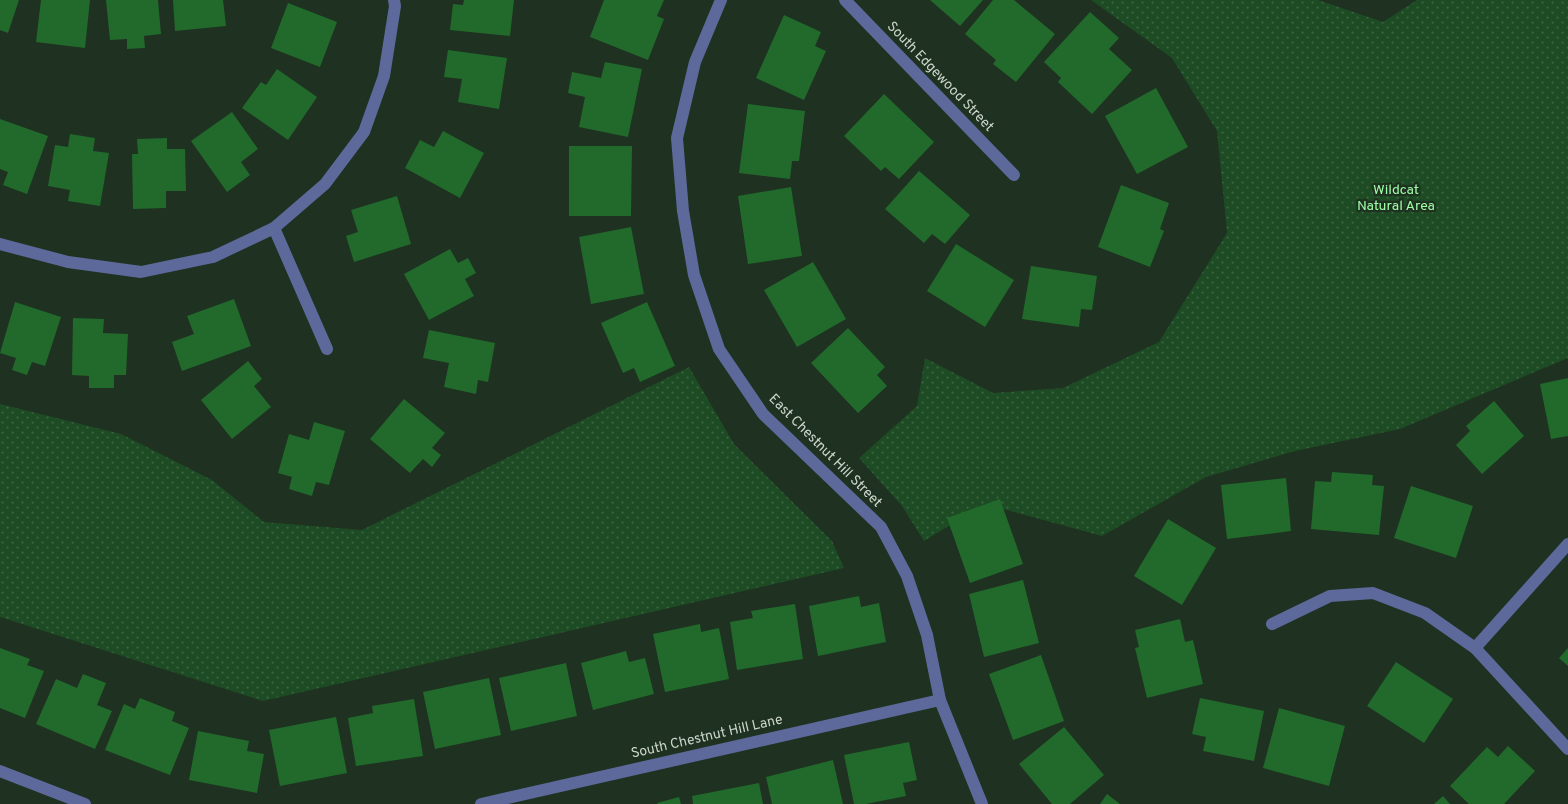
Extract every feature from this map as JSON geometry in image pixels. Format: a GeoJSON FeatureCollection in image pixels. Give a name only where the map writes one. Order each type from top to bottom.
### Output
{"type":"FeatureCollection","features":[{"type":"Feature","properties":{"kind":"street"},"geometry":{"type":"LineString","coordinates":[[0,244],[68,262],[141,272],[213,257],[274,228],[325,184],[364,132],[384,76],[394,0]]}},
{"type":"Feature","properties":{"kind":"street","name":"East Chestnut Hill Street"},"geometry":{"type":"LineString","coordinates":[[721,0],[695,62],[677,138],[684,211],[694,275],[719,349],[763,414],[881,527],[908,576],[927,635],[940,700],[982,804]]}},
{"type":"Feature","properties":{"kind":"street","name":"South Edgewood Street"},"geometry":{"type":"LineString","coordinates":[[845,0],[1014,175]]}},
{"type":"Feature","properties":{"kind":"street"},"geometry":{"type":"LineString","coordinates":[[274,228],[327,349]]}},
{"type":"Feature","properties":{"kind":"street"},"geometry":{"type":"LineString","coordinates":[[1475,648],[1568,544]]}},
{"type":"Feature","properties":{"kind":"street"},"geometry":{"type":"LineString","coordinates":[[1272,624],[1330,596],[1373,593],[1425,613],[1475,648],[1568,749]]}},
{"type":"Feature","properties":{"kind":"street","name":"South Chestnut Hill Lane"},"geometry":{"type":"LineString","coordinates":[[481,804],[940,700]]}},
{"type":"Feature","properties":{"kind":"street"},"geometry":{"type":"LineString","coordinates":[[0,771],[85,804]]}},
{"type":"Feature","properties":{"kind":"green space","name":"Wildcat Natural Area"},"geometry":{"type":"Polygon","coordinates":[[[1091,0],[1318,0],[1383,22],[1417,0],[1568,0],[1568,358],[1400,429],[1295,451],[1206,477],[1102,536],[985,504],[924,541],[902,506],[859,458],[917,406],[925,358],[993,393],[1063,388],[1159,342],[1227,233],[1217,131],[1172,58],[1091,0]]]}},
{"type":"Feature","properties":{"kind":"green space"},"geometry":{"type":"Polygon","coordinates":[[[689,367],[734,444],[832,541],[844,568],[263,701],[0,617],[0,404],[121,434],[212,480],[264,522],[362,530],[689,367]]]}},
{"type":"Feature","properties":{"kind":"building"},"geometry":{"type":"Polygon","coordinates":[[[0,0],[19,0],[8,33],[0,30],[0,0]]]}},
{"type":"Feature","properties":{"kind":"building"},"geometry":{"type":"Polygon","coordinates":[[[41,0],[90,0],[85,48],[36,42],[41,0]]]}},
{"type":"Feature","properties":{"kind":"building"},"geometry":{"type":"Polygon","coordinates":[[[106,0],[158,0],[161,34],[144,36],[145,48],[127,49],[127,39],[110,40],[106,0]]]}},
{"type":"Feature","properties":{"kind":"building"},"geometry":{"type":"Polygon","coordinates":[[[173,0],[223,0],[226,26],[175,31],[173,0]]]}},
{"type":"Feature","properties":{"kind":"building"},"geometry":{"type":"Polygon","coordinates":[[[464,0],[514,0],[510,36],[450,30],[453,4],[463,5],[464,0]]]}},
{"type":"Feature","properties":{"kind":"building"},"geometry":{"type":"Polygon","coordinates":[[[604,0],[664,0],[657,16],[664,19],[648,60],[590,37],[604,0]]]}},
{"type":"Feature","properties":{"kind":"building"},"geometry":{"type":"Polygon","coordinates":[[[930,0],[983,0],[960,26],[930,0]]]}},
{"type":"Feature","properties":{"kind":"building"},"geometry":{"type":"Polygon","coordinates":[[[993,0],[1014,0],[1055,34],[1016,82],[993,64],[996,60],[965,34],[993,0]]]}},
{"type":"Feature","properties":{"kind":"building"},"geometry":{"type":"Polygon","coordinates":[[[288,3],[337,22],[320,67],[271,48],[288,3]]]}},
{"type":"Feature","properties":{"kind":"building"},"geometry":{"type":"Polygon","coordinates":[[[1090,12],[1119,38],[1109,49],[1132,70],[1092,114],[1058,82],[1061,78],[1044,62],[1090,12]]]}},
{"type":"Feature","properties":{"kind":"building"},"geometry":{"type":"Polygon","coordinates":[[[784,15],[821,32],[815,46],[826,51],[804,100],[756,78],[784,15]]]}},
{"type":"Feature","properties":{"kind":"building"},"geometry":{"type":"Polygon","coordinates":[[[448,50],[507,58],[499,109],[458,102],[462,79],[444,77],[448,50]]]}},
{"type":"Feature","properties":{"kind":"building"},"geometry":{"type":"Polygon","coordinates":[[[605,62],[642,69],[628,137],[579,127],[585,97],[568,93],[572,72],[601,78],[605,62]]]}},
{"type":"Feature","properties":{"kind":"building"},"geometry":{"type":"Polygon","coordinates":[[[277,69],[317,97],[288,140],[242,108],[261,82],[266,85],[277,69]]]}},
{"type":"Feature","properties":{"kind":"building"},"geometry":{"type":"Polygon","coordinates":[[[1156,88],[1188,147],[1137,174],[1105,116],[1156,88]]]}},
{"type":"Feature","properties":{"kind":"building"},"geometry":{"type":"Polygon","coordinates":[[[884,94],[934,142],[899,179],[885,167],[881,171],[844,136],[884,94]]]}},
{"type":"Feature","properties":{"kind":"building"},"geometry":{"type":"Polygon","coordinates":[[[748,104],[805,111],[799,161],[792,161],[790,179],[739,173],[748,104]]]}},
{"type":"Feature","properties":{"kind":"building"},"geometry":{"type":"Polygon","coordinates":[[[232,112],[258,149],[241,162],[250,175],[227,192],[191,141],[232,112]]]}},
{"type":"Feature","properties":{"kind":"building"},"geometry":{"type":"Polygon","coordinates":[[[0,119],[48,136],[27,194],[3,185],[8,172],[0,169],[0,119]]]}},
{"type":"Feature","properties":{"kind":"building"},"geometry":{"type":"Polygon","coordinates":[[[443,131],[484,153],[460,198],[405,168],[420,140],[434,147],[443,131]]]}},
{"type":"Feature","properties":{"kind":"building"},"geometry":{"type":"Polygon","coordinates":[[[70,134],[95,138],[93,151],[109,153],[100,206],[68,201],[70,190],[48,186],[55,145],[68,147],[70,134]]]}},
{"type":"Feature","properties":{"kind":"building"},"geometry":{"type":"Polygon","coordinates":[[[167,138],[167,149],[185,149],[186,191],[166,191],[166,208],[133,209],[132,154],[138,154],[137,139],[167,138]]]}},
{"type":"Feature","properties":{"kind":"building"},"geometry":{"type":"Polygon","coordinates":[[[569,146],[632,146],[631,216],[569,216],[569,146]]]}},
{"type":"Feature","properties":{"kind":"building"},"geometry":{"type":"Polygon","coordinates":[[[919,171],[970,215],[945,244],[932,234],[924,243],[885,209],[919,171]]]}},
{"type":"Feature","properties":{"kind":"building"},"geometry":{"type":"Polygon","coordinates":[[[1121,185],[1169,203],[1160,229],[1164,231],[1150,267],[1098,247],[1121,185]]]}},
{"type":"Feature","properties":{"kind":"building"},"geometry":{"type":"Polygon","coordinates":[[[791,187],[802,256],[748,264],[738,196],[791,187]]]}},
{"type":"Feature","properties":{"kind":"building"},"geometry":{"type":"Polygon","coordinates":[[[397,196],[411,244],[354,262],[346,236],[358,232],[351,210],[397,196]]]}},
{"type":"Feature","properties":{"kind":"building"},"geometry":{"type":"Polygon","coordinates":[[[631,227],[644,294],[591,304],[579,237],[631,227]]]}},
{"type":"Feature","properties":{"kind":"building"},"geometry":{"type":"Polygon","coordinates":[[[956,244],[1014,280],[985,327],[927,291],[956,244]]]}},
{"type":"Feature","properties":{"kind":"building"},"geometry":{"type":"Polygon","coordinates":[[[450,249],[458,263],[468,258],[476,273],[465,279],[474,296],[429,320],[404,274],[450,249]]]}},
{"type":"Feature","properties":{"kind":"building"},"geometry":{"type":"Polygon","coordinates":[[[813,262],[846,319],[797,347],[764,290],[813,262]]]}},
{"type":"Feature","properties":{"kind":"building"},"geometry":{"type":"Polygon","coordinates":[[[1031,266],[1097,276],[1092,310],[1081,309],[1079,327],[1022,319],[1031,266]]]}},
{"type":"Feature","properties":{"kind":"building"},"geometry":{"type":"Polygon","coordinates":[[[234,299],[251,346],[182,371],[172,342],[194,334],[187,316],[234,299]]]}},
{"type":"Feature","properties":{"kind":"building"},"geometry":{"type":"Polygon","coordinates":[[[15,302],[61,317],[45,366],[32,362],[27,375],[12,370],[16,358],[0,353],[15,302]]]}},
{"type":"Feature","properties":{"kind":"building"},"geometry":{"type":"Polygon","coordinates":[[[647,302],[675,366],[640,382],[634,368],[623,373],[601,323],[647,302]]]}},
{"type":"Feature","properties":{"kind":"building"},"geometry":{"type":"Polygon","coordinates":[[[73,318],[104,319],[103,333],[128,334],[126,375],[114,375],[114,388],[89,388],[89,376],[72,375],[73,318]]]}},
{"type":"Feature","properties":{"kind":"building"},"geometry":{"type":"Polygon","coordinates":[[[848,328],[885,367],[877,375],[887,386],[858,413],[811,363],[848,328]]]}},
{"type":"Feature","properties":{"kind":"building"},"geometry":{"type":"Polygon","coordinates":[[[429,330],[495,343],[488,382],[478,380],[476,394],[444,387],[449,363],[423,358],[429,330]]]}},
{"type":"Feature","properties":{"kind":"building"},"geometry":{"type":"Polygon","coordinates":[[[248,361],[262,379],[254,386],[271,407],[232,439],[201,400],[248,361]]]}},
{"type":"Feature","properties":{"kind":"building"},"geometry":{"type":"Polygon","coordinates":[[[1568,378],[1568,436],[1551,439],[1540,384],[1568,378]]]}},
{"type":"Feature","properties":{"kind":"building"},"geometry":{"type":"Polygon","coordinates":[[[404,399],[445,433],[432,448],[441,455],[432,467],[423,459],[410,473],[370,439],[404,399]]]}},
{"type":"Feature","properties":{"kind":"building"},"geometry":{"type":"Polygon","coordinates":[[[1494,401],[1524,436],[1482,474],[1456,445],[1470,431],[1466,426],[1494,401]]]}},
{"type":"Feature","properties":{"kind":"building"},"geometry":{"type":"Polygon","coordinates":[[[314,422],[345,431],[329,485],[316,482],[312,496],[289,489],[292,477],[278,473],[289,434],[309,440],[314,422]]]}},
{"type":"Feature","properties":{"kind":"building"},"geometry":{"type":"Polygon","coordinates":[[[1332,472],[1373,475],[1372,485],[1384,486],[1379,535],[1311,529],[1315,481],[1331,482],[1332,472]]]}},
{"type":"Feature","properties":{"kind":"building"},"geometry":{"type":"Polygon","coordinates":[[[1286,478],[1291,531],[1227,539],[1221,485],[1286,478]]]}},
{"type":"Feature","properties":{"kind":"building"},"geometry":{"type":"Polygon","coordinates":[[[1411,486],[1473,506],[1456,558],[1394,538],[1411,486]]]}},
{"type":"Feature","properties":{"kind":"building"},"geometry":{"type":"Polygon","coordinates":[[[1000,499],[1023,564],[970,583],[947,518],[1000,499]]]}},
{"type":"Feature","properties":{"kind":"building"},"geometry":{"type":"Polygon","coordinates":[[[1168,519],[1216,548],[1182,605],[1134,576],[1168,519]]]}},
{"type":"Feature","properties":{"kind":"building"},"geometry":{"type":"Polygon","coordinates":[[[1023,580],[1039,643],[984,657],[969,594],[1023,580]]]}},
{"type":"Feature","properties":{"kind":"building"},"geometry":{"type":"Polygon","coordinates":[[[859,596],[861,607],[879,603],[886,642],[818,656],[809,606],[859,596]]]}},
{"type":"Feature","properties":{"kind":"building"},"geometry":{"type":"Polygon","coordinates":[[[795,604],[803,659],[737,670],[730,622],[753,618],[751,611],[795,604]]]}},
{"type":"Feature","properties":{"kind":"building"},"geometry":{"type":"Polygon","coordinates":[[[1180,619],[1185,642],[1193,640],[1203,684],[1147,698],[1135,648],[1139,647],[1135,630],[1180,619]]]}},
{"type":"Feature","properties":{"kind":"building"},"geometry":{"type":"Polygon","coordinates":[[[700,624],[701,632],[719,628],[729,679],[665,692],[653,634],[700,624]]]}},
{"type":"Feature","properties":{"kind":"building"},"geometry":{"type":"Polygon","coordinates":[[[0,648],[30,659],[27,665],[44,671],[25,718],[0,708],[0,648]]]}},
{"type":"Feature","properties":{"kind":"building"},"geometry":{"type":"Polygon","coordinates":[[[1568,648],[1568,666],[1559,658],[1568,648]]]}},
{"type":"Feature","properties":{"kind":"building"},"geometry":{"type":"Polygon","coordinates":[[[626,651],[629,662],[645,658],[654,694],[593,710],[581,663],[626,651]]]}},
{"type":"Feature","properties":{"kind":"building"},"geometry":{"type":"Polygon","coordinates":[[[1041,655],[1064,721],[1013,740],[989,674],[1041,655]]]}},
{"type":"Feature","properties":{"kind":"building"},"geometry":{"type":"Polygon","coordinates":[[[1396,662],[1453,699],[1424,743],[1367,706],[1396,662]]]}},
{"type":"Feature","properties":{"kind":"building"},"geometry":{"type":"Polygon","coordinates":[[[566,663],[577,716],[511,731],[499,678],[566,663]]]}},
{"type":"Feature","properties":{"kind":"building"},"geometry":{"type":"Polygon","coordinates":[[[83,674],[106,683],[97,705],[112,711],[95,749],[36,724],[56,679],[77,688],[83,674]]]}},
{"type":"Feature","properties":{"kind":"building"},"geometry":{"type":"Polygon","coordinates":[[[489,678],[501,735],[435,749],[423,692],[489,678]]]}},
{"type":"Feature","properties":{"kind":"building"},"geometry":{"type":"Polygon","coordinates":[[[140,698],[175,712],[172,721],[189,728],[170,775],[105,750],[124,704],[135,709],[140,698]]]}},
{"type":"Feature","properties":{"kind":"building"},"geometry":{"type":"Polygon","coordinates":[[[1200,698],[1264,711],[1254,761],[1203,751],[1206,737],[1192,734],[1200,698]]]}},
{"type":"Feature","properties":{"kind":"building"},"geometry":{"type":"Polygon","coordinates":[[[414,699],[423,756],[356,766],[348,718],[373,713],[372,706],[414,699]]]}},
{"type":"Feature","properties":{"kind":"building"},"geometry":{"type":"Polygon","coordinates":[[[1279,708],[1345,726],[1329,786],[1263,768],[1279,708]]]}},
{"type":"Feature","properties":{"kind":"building"},"geometry":{"type":"Polygon","coordinates":[[[336,717],[347,773],[280,786],[269,730],[336,717]]]}},
{"type":"Feature","properties":{"kind":"building"},"geometry":{"type":"Polygon","coordinates":[[[1064,727],[1104,775],[1070,804],[1052,804],[1019,764],[1064,727]]]}},
{"type":"Feature","properties":{"kind":"building"},"geometry":{"type":"Polygon","coordinates":[[[198,731],[249,741],[247,751],[264,754],[257,793],[189,780],[198,731]]]}},
{"type":"Feature","properties":{"kind":"building"},"geometry":{"type":"Polygon","coordinates":[[[909,742],[917,780],[903,783],[906,796],[866,804],[854,804],[844,755],[909,742]]]}},
{"type":"Feature","properties":{"kind":"building"},"geometry":{"type":"Polygon","coordinates":[[[1508,746],[1535,771],[1504,804],[1469,804],[1450,786],[1487,747],[1498,757],[1508,746]]]}},
{"type":"Feature","properties":{"kind":"building"},"geometry":{"type":"Polygon","coordinates":[[[833,760],[843,804],[772,804],[766,777],[833,760]]]}},
{"type":"Feature","properties":{"kind":"building"},"geometry":{"type":"Polygon","coordinates":[[[759,783],[763,804],[693,804],[692,796],[759,783]]]}},
{"type":"Feature","properties":{"kind":"building"},"geometry":{"type":"Polygon","coordinates":[[[1107,794],[1120,804],[1100,804],[1107,794]]]}},
{"type":"Feature","properties":{"kind":"building"},"geometry":{"type":"Polygon","coordinates":[[[1443,796],[1450,804],[1434,804],[1443,796]]]}},
{"type":"Feature","properties":{"kind":"building"},"geometry":{"type":"Polygon","coordinates":[[[679,797],[681,804],[657,803],[679,797]]]}}]}
